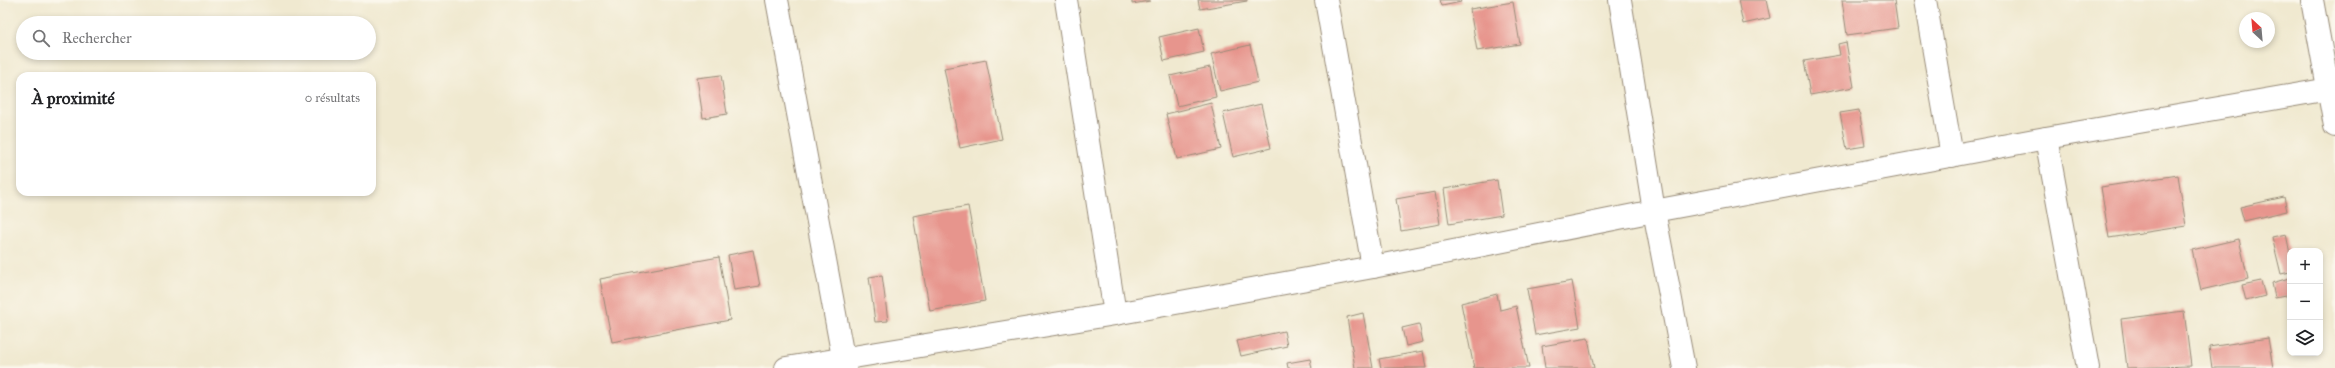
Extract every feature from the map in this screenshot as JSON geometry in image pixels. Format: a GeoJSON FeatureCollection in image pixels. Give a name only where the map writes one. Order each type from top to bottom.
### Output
{"type":"FeatureCollection","features":[{"type":"Feature","properties":{"kind":"street"},"geometry":{"type":"LineString","coordinates":[[777,0],[844,363]]}},
{"type":"Feature","properties":{"kind":"street"},"geometry":{"type":"LineString","coordinates":[[1066,0],[1115,314]]}},
{"type":"Feature","properties":{"kind":"street"},"geometry":{"type":"LineString","coordinates":[[1326,0],[1373,267]]}},
{"type":"Feature","properties":{"kind":"street"},"geometry":{"type":"LineString","coordinates":[[1620,0],[1654,211],[1684,368]]}},
{"type":"Feature","properties":{"kind":"street"},"geometry":{"type":"LineString","coordinates":[[1925,0],[1952,156]]}},
{"type":"Feature","properties":{"kind":"street"},"geometry":{"type":"LineString","coordinates":[[2312,0],[2332,88],[2335,126]]}},
{"type":"Feature","properties":{"kind":"street"},"geometry":{"type":"LineString","coordinates":[[786,368],[844,363],[1115,314],[1373,267],[1654,211],[2046,138],[2332,88]]}},
{"type":"Feature","properties":{"kind":"street"},"geometry":{"type":"LineString","coordinates":[[2046,138],[2088,368]]}},
{"type":"Feature","properties":{"kind":"building"},"geometry":{"type":"Polygon","coordinates":[[[1132,0],[1150,0],[1150,1],[1132,4],[1132,0]]]}},
{"type":"Feature","properties":{"kind":"building"},"geometry":{"type":"Polygon","coordinates":[[[1198,0],[1247,0],[1247,1],[1200,9],[1198,0]]]}},
{"type":"Feature","properties":{"kind":"building"},"geometry":{"type":"Polygon","coordinates":[[[1440,0],[1460,0],[1461,2],[1442,6],[1440,0]]]}},
{"type":"Feature","properties":{"kind":"building"},"geometry":{"type":"Polygon","coordinates":[[[1738,0],[1766,0],[1770,18],[1743,24],[1738,0]]]}},
{"type":"Feature","properties":{"kind":"building"},"geometry":{"type":"Polygon","coordinates":[[[1842,0],[1894,0],[1898,28],[1847,35],[1842,0]]]}},
{"type":"Feature","properties":{"kind":"building"},"geometry":{"type":"Polygon","coordinates":[[[1513,2],[1520,44],[1477,51],[1470,9],[1513,2]]]}},
{"type":"Feature","properties":{"kind":"building"},"geometry":{"type":"Polygon","coordinates":[[[1199,28],[1204,52],[1164,61],[1159,37],[1199,28]]]}},
{"type":"Feature","properties":{"kind":"building"},"geometry":{"type":"Polygon","coordinates":[[[1846,42],[1854,87],[1810,95],[1804,61],[1840,55],[1838,44],[1846,42]]]}},
{"type":"Feature","properties":{"kind":"building"},"geometry":{"type":"Polygon","coordinates":[[[1250,45],[1258,82],[1220,91],[1211,54],[1250,45]]]}},
{"type":"Feature","properties":{"kind":"building"},"geometry":{"type":"Polygon","coordinates":[[[986,60],[1002,139],[960,148],[944,68],[986,60]]]}},
{"type":"Feature","properties":{"kind":"building"},"geometry":{"type":"Polygon","coordinates":[[[1210,67],[1216,97],[1177,106],[1170,76],[1210,67]]]}},
{"type":"Feature","properties":{"kind":"building"},"geometry":{"type":"Polygon","coordinates":[[[721,75],[727,114],[703,118],[697,78],[721,75]]]}},
{"type":"Feature","properties":{"kind":"building"},"geometry":{"type":"Polygon","coordinates":[[[1211,103],[1221,149],[1177,159],[1166,114],[1211,103]]]}},
{"type":"Feature","properties":{"kind":"building"},"geometry":{"type":"Polygon","coordinates":[[[1261,104],[1271,148],[1233,157],[1223,113],[1261,104]]]}},
{"type":"Feature","properties":{"kind":"building"},"geometry":{"type":"Polygon","coordinates":[[[1859,110],[1865,146],[1847,149],[1840,113],[1859,110]]]}},
{"type":"Feature","properties":{"kind":"building"},"geometry":{"type":"Polygon","coordinates":[[[2178,175],[2186,226],[2109,238],[2101,187],[2178,175]]]}},
{"type":"Feature","properties":{"kind":"building"},"geometry":{"type":"Polygon","coordinates":[[[1497,180],[1502,215],[1449,224],[1444,189],[1497,180]]]}},
{"type":"Feature","properties":{"kind":"building"},"geometry":{"type":"Polygon","coordinates":[[[1435,192],[1440,224],[1401,231],[1396,199],[1435,192]]]}},
{"type":"Feature","properties":{"kind":"building"},"geometry":{"type":"Polygon","coordinates":[[[2284,197],[2287,211],[2244,221],[2240,207],[2284,197]]]}},
{"type":"Feature","properties":{"kind":"building"},"geometry":{"type":"Polygon","coordinates":[[[968,206],[985,301],[930,311],[913,216],[968,206]]]}},
{"type":"Feature","properties":{"kind":"building"},"geometry":{"type":"Polygon","coordinates":[[[2286,234],[2289,248],[2287,248],[2287,273],[2281,274],[2272,237],[2286,234]]]}},
{"type":"Feature","properties":{"kind":"building"},"geometry":{"type":"Polygon","coordinates":[[[2239,239],[2248,279],[2201,290],[2192,250],[2239,239]]]}},
{"type":"Feature","properties":{"kind":"building"},"geometry":{"type":"Polygon","coordinates":[[[753,250],[760,286],[734,290],[728,255],[753,250]]]}},
{"type":"Feature","properties":{"kind":"building"},"geometry":{"type":"Polygon","coordinates":[[[719,257],[730,320],[612,342],[600,279],[719,257]]]}},
{"type":"Feature","properties":{"kind":"building"},"geometry":{"type":"Polygon","coordinates":[[[882,275],[888,321],[875,322],[869,277],[882,275]]]}},
{"type":"Feature","properties":{"kind":"building"},"geometry":{"type":"Polygon","coordinates":[[[2287,279],[2287,296],[2275,298],[2272,283],[2287,279]]]}},
{"type":"Feature","properties":{"kind":"building"},"geometry":{"type":"Polygon","coordinates":[[[1572,281],[1580,327],[1535,335],[1527,289],[1572,281]]]}},
{"type":"Feature","properties":{"kind":"building"},"geometry":{"type":"Polygon","coordinates":[[[2261,281],[2265,296],[2246,301],[2242,285],[2261,281]]]}},
{"type":"Feature","properties":{"kind":"building"},"geometry":{"type":"Polygon","coordinates":[[[1497,294],[1500,310],[1516,306],[1529,368],[1474,368],[1461,303],[1497,294]]]}},
{"type":"Feature","properties":{"kind":"building"},"geometry":{"type":"Polygon","coordinates":[[[2184,311],[2191,366],[2127,368],[2121,319],[2184,311]]]}},
{"type":"Feature","properties":{"kind":"building"},"geometry":{"type":"Polygon","coordinates":[[[1363,313],[1373,368],[1355,368],[1347,317],[1363,313]]]}},
{"type":"Feature","properties":{"kind":"building"},"geometry":{"type":"Polygon","coordinates":[[[1419,324],[1423,342],[1406,346],[1402,328],[1419,324]]]}},
{"type":"Feature","properties":{"kind":"building"},"geometry":{"type":"Polygon","coordinates":[[[1284,331],[1287,346],[1241,356],[1237,341],[1284,331]]]}},
{"type":"Feature","properties":{"kind":"building"},"geometry":{"type":"Polygon","coordinates":[[[1588,338],[1594,368],[1545,368],[1542,346],[1588,338]]]}},
{"type":"Feature","properties":{"kind":"building"},"geometry":{"type":"Polygon","coordinates":[[[2268,338],[2273,368],[2212,368],[2209,347],[2268,338]]]}},
{"type":"Feature","properties":{"kind":"building"},"geometry":{"type":"Polygon","coordinates":[[[1423,351],[1426,368],[1381,368],[1379,359],[1423,351]]]}},
{"type":"Feature","properties":{"kind":"building"},"geometry":{"type":"Polygon","coordinates":[[[1310,359],[1312,368],[1288,368],[1287,363],[1310,359]]]}}]}
